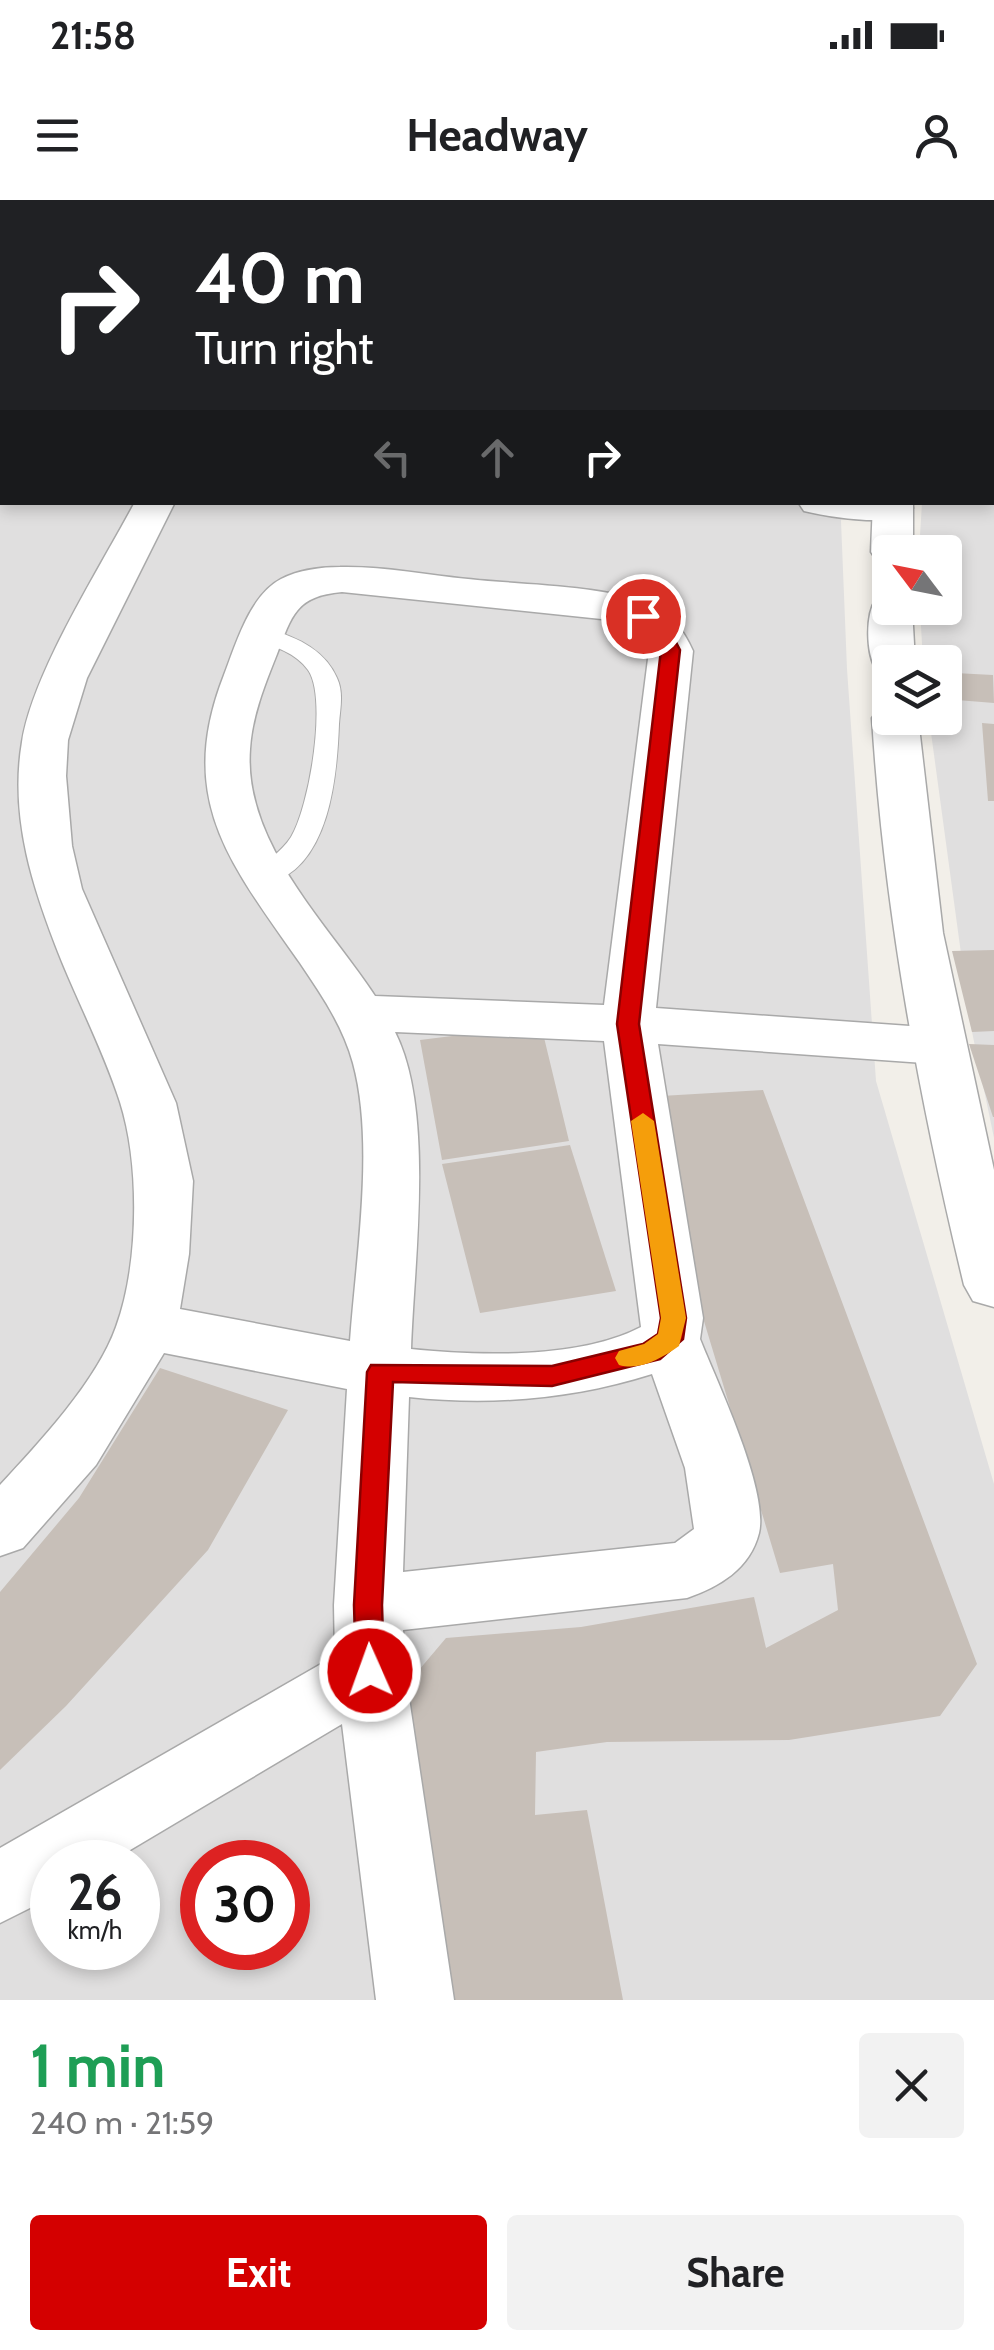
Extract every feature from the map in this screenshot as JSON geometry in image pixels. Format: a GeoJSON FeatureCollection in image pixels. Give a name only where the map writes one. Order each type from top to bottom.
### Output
{"type":"FeatureCollection","features":[{"type":"Feature","properties":{"kind":"street"},"geometry":{"type":"LineString","coordinates":[[0,1529],[74,1448],[128,1364],[147,1326],[160,1254],[164,1181],[148,1103],[57,889],[48,846],[43,776],[45,740],[65,678],[153,505]]}},
{"type":"Feature","properties":{"kind":"street"},"geometry":{"type":"LineString","coordinates":[[892,535],[893,505]]}},
{"type":"Feature","properties":{"kind":"street"},"geometry":{"type":"LineString","coordinates":[[0,1888],[369,1638],[687,1570],[714,1554],[728,1532],[728,1502],[670,1339],[673,1318],[628,1024],[670,650],[662,630],[643,616],[612,607],[342,580],[309,582],[290,588],[263,634],[247,672],[228,741],[226,765],[236,816],[268,876],[359,1014],[382,1070],[391,1132],[369,1638],[415,2000]]}},
{"type":"Feature","properties":{"kind":"street"},"geometry":{"type":"LineString","coordinates":[[898,735],[912,880],[938,1046],[955,1135],[994,1286]]}},
{"type":"Feature","properties":{"kind":"street"},"geometry":{"type":"LineString","coordinates":[[359,1014],[628,1024],[938,1046]]}},
{"type":"Feature","properties":{"kind":"street"},"geometry":{"type":"LineString","coordinates":[[147,1326],[380,1372],[552,1376],[651,1352],[670,1339]]}},
{"type":"Feature","properties":{"kind":"lane"},"geometry":{"type":"LineString","coordinates":[[263,634],[308,654],[326,676],[329,690],[313,828],[296,854],[268,876]]}},
{"type":"Feature","properties":{"kind":"shaded area"},"geometry":{"type":"Polygon","coordinates":[[[0,505],[844,505],[847,669],[876,1081],[994,1484],[994,2000],[0,2000],[0,505]]]}},
{"type":"Feature","properties":{"kind":"shaded area"},"geometry":{"type":"Polygon","coordinates":[[[922,505],[994,505],[994,1138],[971,1027],[931,735],[962,735],[962,645],[922,645],[921,625],[962,625],[962,535],[920,535],[922,505]]]}},
{"type":"Feature","properties":{"kind":"building"},"geometry":{"type":"Polygon","coordinates":[[[962,673],[993,675],[994,703],[962,700],[962,673]]]}},
{"type":"Feature","properties":{"kind":"building"},"geometry":{"type":"Polygon","coordinates":[[[982,723],[994,724],[994,801],[988,801],[982,723]]]}},
{"type":"Feature","properties":{"kind":"building"},"geometry":{"type":"Polygon","coordinates":[[[994,950],[994,1031],[972,1032],[952,951],[994,950]]]}},
{"type":"Feature","properties":{"kind":"building"},"geometry":{"type":"Polygon","coordinates":[[[541,1025],[569,1141],[442,1160],[420,1040],[541,1025]]]}},
{"type":"Feature","properties":{"kind":"building"},"geometry":{"type":"Polygon","coordinates":[[[969,1044],[994,1045],[994,1117],[993,1117],[969,1044]]]}},
{"type":"Feature","properties":{"kind":"building"},"geometry":{"type":"Polygon","coordinates":[[[763,1090],[977,1664],[940,1716],[789,1740],[607,1742],[536,1752],[535,1815],[587,1810],[623,2000],[432,2000],[397,1696],[446,1638],[581,1627],[754,1597],[766,1648],[838,1610],[833,1564],[780,1573],[697,1298],[644,1097],[763,1090]]]}},
{"type":"Feature","properties":{"kind":"building"},"geometry":{"type":"Polygon","coordinates":[[[570,1145],[616,1291],[480,1313],[442,1164],[570,1145]]]}},
{"type":"Feature","properties":{"kind":"building"},"geometry":{"type":"Polygon","coordinates":[[[160,1368],[288,1410],[208,1550],[66,1706],[0,1770],[0,1592],[79,1498],[160,1368]]]}},
{"type":"Feature","properties":{"kind":"slow traffic"},"geometry":{"type":"LineString","coordinates":[[628,1358],[651,1352],[670,1339],[673,1318],[643,1121]]}},
{"type":"Feature","properties":{"kind":"route"},"geometry":{"type":"LineString","coordinates":[[370,1671],[368,1605],[380,1372],[552,1376],[651,1352],[670,1339],[673,1318],[628,1024],[670,650],[662,630],[643,616]]}}]}
